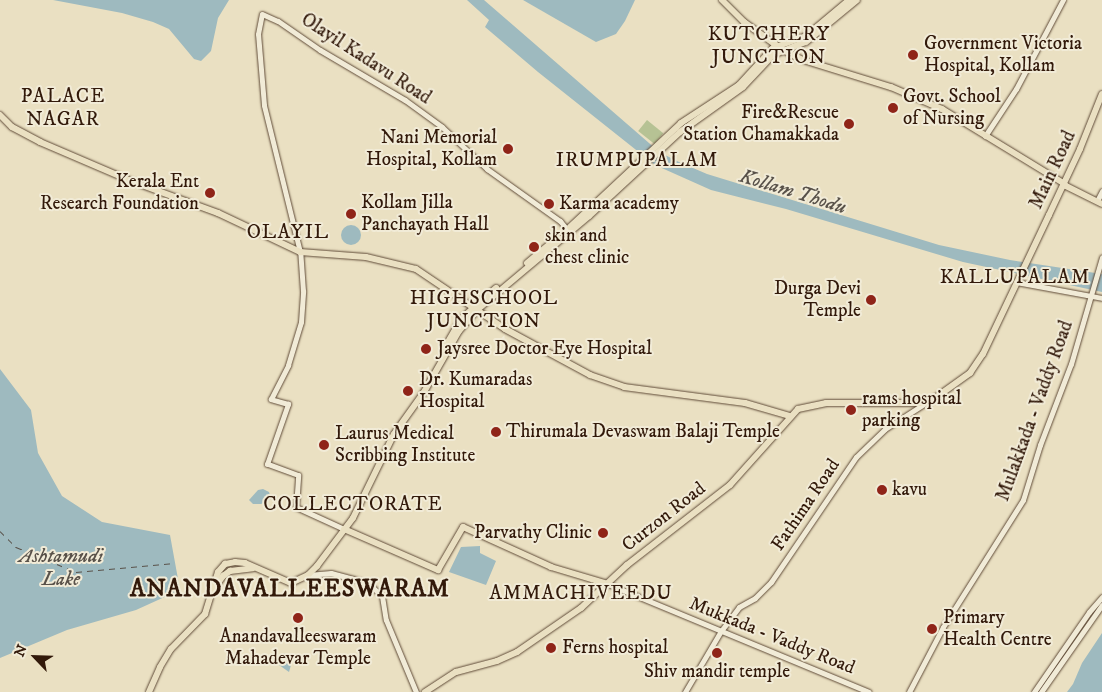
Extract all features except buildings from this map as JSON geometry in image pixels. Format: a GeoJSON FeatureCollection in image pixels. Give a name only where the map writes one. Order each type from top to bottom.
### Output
{"type":"FeatureCollection","features":[{"type":"Feature","properties":{"kind":"main road"},"geometry":{"type":"LineString","coordinates":[[723,0],[744,22],[783,50],[803,60],[871,80],[920,98],[949,113],[1066,186],[1100,202]]}},
{"type":"Feature","properties":{"kind":"main road"},"geometry":{"type":"LineString","coordinates":[[149,692],[160,667],[172,650],[202,620],[218,572],[225,564],[235,562],[291,583],[308,575],[350,520],[349,517],[384,442],[431,372],[453,329],[475,308],[569,231],[681,123],[734,89],[776,46],[806,36],[849,0]]}},
{"type":"Feature","properties":{"kind":"main road"},"geometry":{"type":"LineString","coordinates":[[624,180],[680,132],[753,78],[773,55],[806,42],[857,0]]}},
{"type":"Feature","properties":{"kind":"main road"},"geometry":{"type":"LineString","coordinates":[[766,38],[794,41]]}},
{"type":"Feature","properties":{"kind":"main road"},"geometry":{"type":"LineString","coordinates":[[763,58],[767,47],[766,38]]}},
{"type":"Feature","properties":{"kind":"main road","name":"Main Road"},"geometry":{"type":"LineString","coordinates":[[1017,280],[1063,183],[1102,94]]}},
{"type":"Feature","properties":{"kind":"main road"},"geometry":{"type":"LineString","coordinates":[[0,115],[12,127],[40,142],[131,181],[218,213],[300,252],[366,257],[407,265],[416,269],[523,340],[590,376],[624,387],[746,403],[790,416]]}},
{"type":"Feature","properties":{"kind":"main road"},"geometry":{"type":"LineString","coordinates":[[924,404],[970,373],[978,363],[1017,280]]}},
{"type":"Feature","properties":{"kind":"main road","name":"Curzon Road"},"geometry":{"type":"LineString","coordinates":[[425,692],[456,672],[497,661],[517,652],[581,608],[626,565],[730,485],[798,409],[826,403],[924,404]]}},
{"type":"Feature","properties":{"kind":"main road"},"geometry":{"type":"LineString","coordinates":[[344,530],[438,570],[463,527],[551,567],[608,584]]}},
{"type":"Feature","properties":{"kind":"street"},"geometry":{"type":"LineString","coordinates":[[985,136],[1016,89],[1047,31],[1051,28],[1063,0]]}},
{"type":"Feature","properties":{"kind":"street","name":"Olayil Kadavu Road"},"geometry":{"type":"LineString","coordinates":[[300,252],[264,105],[258,34],[263,13],[320,50],[405,100],[442,127],[488,169],[569,231]]}},
{"type":"Feature","properties":{"kind":"street"},"geometry":{"type":"LineString","coordinates":[[1100,202],[1102,191]]}},
{"type":"Feature","properties":{"kind":"street"},"geometry":{"type":"LineString","coordinates":[[300,252],[303,291],[301,322],[288,365],[271,399],[288,404],[268,464],[298,475],[296,507],[344,530]]}},
{"type":"Feature","properties":{"kind":"street","name":"Mulakkada - Vaddy Road"},"geometry":{"type":"LineString","coordinates":[[909,692],[943,627],[1023,500],[1040,445],[1077,345],[1102,257]]}},
{"type":"Feature","properties":{"kind":"street"},"geometry":{"type":"LineString","coordinates":[[1017,280],[1102,298]]}},
{"type":"Feature","properties":{"kind":"street","name":"Fathima Road"},"geometry":{"type":"LineString","coordinates":[[685,692],[721,631],[740,607],[755,598],[770,582],[845,472],[870,442],[885,428],[924,404]]}},
{"type":"Feature","properties":{"kind":"street"},"geometry":{"type":"LineString","coordinates":[[308,575],[331,573],[358,580],[382,596],[386,620],[416,692]]}},
{"type":"Feature","properties":{"kind":"street","name":"Mukkada - Vaddy Road"},"geometry":{"type":"LineString","coordinates":[[608,584],[870,692]]}},
{"type":"Feature","properties":{"kind":"street"},"geometry":{"type":"LineString","coordinates":[[1034,692],[1089,612],[1102,597]]}},
{"type":"Feature","properties":{"kind":"street"},"geometry":{"type":"LineString","coordinates":[[1041,692],[1102,605]]}},
{"type":"Feature","properties":{"kind":"green space"},"geometry":{"type":"Polygon","coordinates":[[[647,120],[663,133],[655,144],[638,131],[647,120]]]}},
{"type":"Feature","properties":{"kind":"water"},"geometry":{"type":"Polygon","coordinates":[[[53,0],[229,0],[218,18],[211,51],[201,61],[194,59],[169,29],[153,22],[122,13],[53,0]]]}},
{"type":"Feature","properties":{"kind":"water"},"geometry":{"type":"Polygon","coordinates":[[[467,0],[484,0],[659,152],[679,162],[707,174],[939,245],[1010,260],[1102,274],[1102,292],[963,262],[786,209],[711,190],[655,165],[538,72],[485,27],[489,20],[467,0]]]}},
{"type":"Feature","properties":{"kind":"water"},"geometry":{"type":"Polygon","coordinates":[[[523,0],[635,0],[625,21],[616,34],[596,42],[523,0]]]}},
{"type":"Feature","properties":{"kind":"water"},"geometry":{"type":"Polygon","coordinates":[[[351,225],[358,228],[361,235],[358,242],[351,245],[344,242],[341,235],[344,228],[351,225]]]}},
{"type":"Feature","properties":{"kind":"water","name":"Ashtamudi Lake"},"geometry":{"type":"Polygon","coordinates":[[[0,369],[31,410],[38,453],[62,496],[102,522],[170,535],[180,590],[136,610],[67,630],[0,658],[0,369]]]}},
{"type":"Feature","properties":{"kind":"water"},"geometry":{"type":"Polygon","coordinates":[[[263,489],[269,492],[271,499],[261,504],[253,504],[249,500],[258,490],[263,489]]]}},
{"type":"Feature","properties":{"kind":"water"},"geometry":{"type":"Polygon","coordinates":[[[480,546],[480,553],[496,561],[486,585],[449,572],[461,547],[480,546]]]}},
{"type":"Feature","properties":{"kind":"water"},"geometry":{"type":"Polygon","coordinates":[[[1102,633],[1102,692],[1067,692],[1073,684],[1082,663],[1102,633]]]}},
{"type":"Feature","properties":{"kind":"water"},"geometry":{"type":"Polygon","coordinates":[[[284,653],[293,658],[289,672],[279,665],[284,653]]]}},
{"type":"Feature","properties":{"kind":"ferry route"},"geometry":{"type":"LineString","coordinates":[[0,531],[16,547],[76,572],[175,563]]}},
{"type":"Feature","properties":{"kind":"place","name":"Government Victoria Hospital, Kollam"},"geometry":{"type":"Point","coordinates":[913,55]}},
{"type":"Feature","properties":{"kind":"place","name":"Govt. School of Nursing"},"geometry":{"type":"Point","coordinates":[893,108]}},
{"type":"Feature","properties":{"kind":"place","name":"Fire&Rescue Station Chamakkada"},"geometry":{"type":"Point","coordinates":[849,124]}},
{"type":"Feature","properties":{"kind":"place","name":"Nani Memorial Hospital, Kollam"},"geometry":{"type":"Point","coordinates":[508,149]}},
{"type":"Feature","properties":{"kind":"place","name":"Kerala Ent Research Foundation"},"geometry":{"type":"Point","coordinates":[210,193]}},
{"type":"Feature","properties":{"kind":"place","name":"Karma academy"},"geometry":{"type":"Point","coordinates":[549,204]}},
{"type":"Feature","properties":{"kind":"place","name":"Kollam Jilla Panchayath Hall"},"geometry":{"type":"Point","coordinates":[351,214]}},
{"type":"Feature","properties":{"kind":"place","name":"skin and chest clinic"},"geometry":{"type":"Point","coordinates":[534,247]}},
{"type":"Feature","properties":{"kind":"place","name":"Durga Devi Temple"},"geometry":{"type":"Point","coordinates":[871,300]}},
{"type":"Feature","properties":{"kind":"place","name":"Jaysree Doctor Eye Hospital"},"geometry":{"type":"Point","coordinates":[426,349]}},
{"type":"Feature","properties":{"kind":"place","name":"Dr. Kumaradas Hospital"},"geometry":{"type":"Point","coordinates":[408,391]}},
{"type":"Feature","properties":{"kind":"place","name":"rams hospital parking"},"geometry":{"type":"Point","coordinates":[851,410]}},
{"type":"Feature","properties":{"kind":"place","name":"Thirumala Devaswam Balaji Temple"},"geometry":{"type":"Point","coordinates":[496,432]}},
{"type":"Feature","properties":{"kind":"place","name":"Laurus Medical Scribbing Institute"},"geometry":{"type":"Point","coordinates":[324,445]}},
{"type":"Feature","properties":{"kind":"place","name":"kavu"},"geometry":{"type":"Point","coordinates":[882,490]}},
{"type":"Feature","properties":{"kind":"place","name":"Parvathy Clinic"},"geometry":{"type":"Point","coordinates":[603,533]}},
{"type":"Feature","properties":{"kind":"place","name":"Anandavalleeswaram Mahadevar Temple"},"geometry":{"type":"Point","coordinates":[298,618]}},
{"type":"Feature","properties":{"kind":"place","name":"Primary Health Centre"},"geometry":{"type":"Point","coordinates":[932,629]}},
{"type":"Feature","properties":{"kind":"place","name":"Ferns hospital"},"geometry":{"type":"Point","coordinates":[551,648]}},
{"type":"Feature","properties":{"kind":"place","name":"Shiv mandir temple"},"geometry":{"type":"Point","coordinates":[717,653]}},
{"type":"Feature","properties":{"kind":"district","name":"KUTCHERY JUNCTION"},"geometry":{"type":"Point","coordinates":[769,46]}},
{"type":"Feature","properties":{"kind":"district","name":"PALACE NAGAR"},"geometry":{"type":"Point","coordinates":[63,108]}},
{"type":"Feature","properties":{"kind":"district","name":"IRUMPUPALAM"},"geometry":{"type":"Point","coordinates":[637,160]}},
{"type":"Feature","properties":{"kind":"district","name":"OLAYIL"},"geometry":{"type":"Point","coordinates":[288,232]}},
{"type":"Feature","properties":{"kind":"district","name":"KALLUPALAM"},"geometry":{"type":"Point","coordinates":[1015,277]}},
{"type":"Feature","properties":{"kind":"district","name":"HIGHSCHOOL JUNCTION"},"geometry":{"type":"Point","coordinates":[484,310]}},
{"type":"Feature","properties":{"kind":"district","name":"COLLECTORATE"},"geometry":{"type":"Point","coordinates":[353,504]}},
{"type":"Feature","properties":{"kind":"district","name":"ANANDAVALLEESWARAM"},"geometry":{"type":"Point","coordinates":[290,590]}},
{"type":"Feature","properties":{"kind":"district","name":"AMMACHIVEEDU"},"geometry":{"type":"Point","coordinates":[581,593]}},
{"type":"Feature","properties":{"kind":"water label","name":"Kollam Thodu"},"geometry":{"type":"Point","coordinates":[793,192]}}]}
